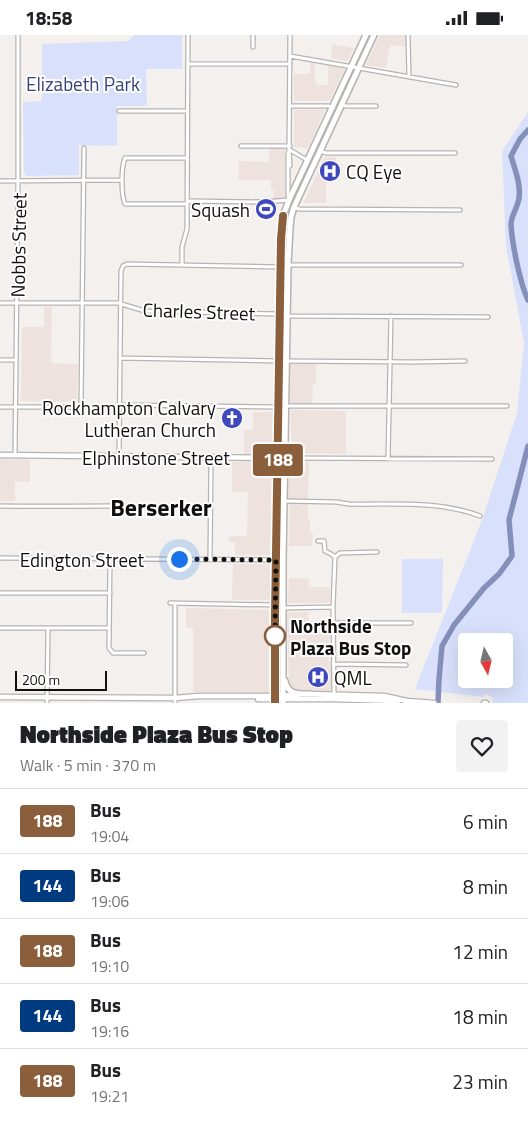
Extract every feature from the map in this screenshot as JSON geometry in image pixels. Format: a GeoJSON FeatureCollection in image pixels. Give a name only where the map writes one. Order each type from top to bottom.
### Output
{"type":"FeatureCollection","features":[{"type":"Feature","properties":{"kind":"main road"},"geometry":{"type":"LineString","coordinates":[[283,699],[286,361],[291,217],[374,35]]}},
{"type":"Feature","properties":{"kind":"main road"},"geometry":{"type":"LineString","coordinates":[[275,700],[281,227],[289,199],[365,37]]}},
{"type":"Feature","properties":{"kind":"main road","name":"Elphinstone Street"},"geometry":{"type":"LineString","coordinates":[[0,455],[285,458]]}},
{"type":"Feature","properties":{"kind":"main road"},"geometry":{"type":"LineString","coordinates":[[282,666],[286,685],[295,694],[334,699]]}},
{"type":"Feature","properties":{"kind":"main road"},"geometry":{"type":"LineString","coordinates":[[0,697],[175,700],[199,696],[275,700],[310,695]]}},
{"type":"Feature","properties":{"kind":"main road"},"geometry":{"type":"LineString","coordinates":[[283,699],[375,698],[434,703]]}},
{"type":"Feature","properties":{"kind":"street","name":"Nobbs Street"},"geometry":{"type":"LineString","coordinates":[[15,455],[18,35]]}},
{"type":"Feature","properties":{"kind":"street"},"geometry":{"type":"LineString","coordinates":[[182,265],[182,247],[187,229],[188,35]]}},
{"type":"Feature","properties":{"kind":"street"},"geometry":{"type":"LineString","coordinates":[[253,35],[253,47]]}},
{"type":"Feature","properties":{"kind":"street"},"geometry":{"type":"LineString","coordinates":[[187,157],[125,158],[122,180],[125,204],[185,204],[190,201],[264,202],[289,199],[290,35]]}},
{"type":"Feature","properties":{"kind":"street"},"geometry":{"type":"LineString","coordinates":[[408,35],[408,77]]}},
{"type":"Feature","properties":{"kind":"street"},"geometry":{"type":"LineString","coordinates":[[290,56],[456,85]]}},
{"type":"Feature","properties":{"kind":"street"},"geometry":{"type":"LineString","coordinates":[[188,64],[290,64]]}},
{"type":"Feature","properties":{"kind":"street"},"geometry":{"type":"LineString","coordinates":[[342,105],[376,106]]}},
{"type":"Feature","properties":{"kind":"street"},"geometry":{"type":"LineString","coordinates":[[290,106],[329,106],[333,108]]}},
{"type":"Feature","properties":{"kind":"street"},"geometry":{"type":"LineString","coordinates":[[119,111],[187,111]]}},
{"type":"Feature","properties":{"kind":"street"},"geometry":{"type":"LineString","coordinates":[[241,146],[290,148],[307,160]]}},
{"type":"Feature","properties":{"kind":"street"},"geometry":{"type":"LineString","coordinates":[[81,407],[84,148]]}},
{"type":"Feature","properties":{"kind":"street"},"geometry":{"type":"LineString","coordinates":[[320,151],[326,153],[455,153]]}},
{"type":"Feature","properties":{"kind":"street"},"geometry":{"type":"LineString","coordinates":[[0,181],[122,180]]}},
{"type":"Feature","properties":{"kind":"street"},"geometry":{"type":"LineString","coordinates":[[294,207],[299,209],[460,210]]}},
{"type":"Feature","properties":{"kind":"street"},"geometry":{"type":"LineString","coordinates":[[119,457],[121,271],[123,266],[127,264],[281,267]]}},
{"type":"Feature","properties":{"kind":"street"},"geometry":{"type":"LineString","coordinates":[[288,265],[461,265]]}},
{"type":"Feature","properties":{"kind":"street","name":"Charles Street"},"geometry":{"type":"LineString","coordinates":[[0,303],[118,303],[145,311],[280,313],[287,316],[488,317]]}},
{"type":"Feature","properties":{"kind":"street"},"geometry":{"type":"LineString","coordinates":[[388,459],[391,316]]}},
{"type":"Feature","properties":{"kind":"street"},"geometry":{"type":"LineString","coordinates":[[120,358],[280,361]]}},
{"type":"Feature","properties":{"kind":"street"},"geometry":{"type":"LineString","coordinates":[[0,360],[16,360]]}},
{"type":"Feature","properties":{"kind":"street"},"geometry":{"type":"LineString","coordinates":[[286,361],[465,361]]}},
{"type":"Feature","properties":{"kind":"street"},"geometry":{"type":"LineString","coordinates":[[0,407],[117,407],[122,405],[279,407]]}},
{"type":"Feature","properties":{"kind":"street"},"geometry":{"type":"LineString","coordinates":[[286,406],[507,406]]}},
{"type":"Feature","properties":{"kind":"street"},"geometry":{"type":"LineString","coordinates":[[210,560],[211,457]]}},
{"type":"Feature","properties":{"kind":"street","name":"Elphinstone Street"},"geometry":{"type":"LineString","coordinates":[[285,458],[492,459]]}},
{"type":"Feature","properties":{"kind":"street"},"geometry":{"type":"LineString","coordinates":[[284,501],[436,505],[456,508],[480,516]]}},
{"type":"Feature","properties":{"kind":"street"},"geometry":{"type":"LineString","coordinates":[[0,506],[210,506]]}},
{"type":"Feature","properties":{"kind":"street"},"geometry":{"type":"LineString","coordinates":[[318,541],[324,541],[325,552],[335,557]]}},
{"type":"Feature","properties":{"kind":"street"},"geometry":{"type":"LineString","coordinates":[[334,699],[333,607],[335,557],[340,553],[377,552]]}},
{"type":"Feature","properties":{"kind":"street","name":"Edington Street"},"geometry":{"type":"LineString","coordinates":[[0,558],[283,560]]}},
{"type":"Feature","properties":{"kind":"street"},"geometry":{"type":"LineString","coordinates":[[110,558],[109,648],[114,653],[144,653]]}},
{"type":"Feature","properties":{"kind":"street"},"geometry":{"type":"LineString","coordinates":[[0,593],[110,593]]}},
{"type":"Feature","properties":{"kind":"street"},"geometry":{"type":"LineString","coordinates":[[170,603],[276,605]]}},
{"type":"Feature","properties":{"kind":"street"},"geometry":{"type":"LineString","coordinates":[[175,603],[175,700]]}},
{"type":"Feature","properties":{"kind":"street"},"geometry":{"type":"LineString","coordinates":[[283,608],[333,607]]}},
{"type":"Feature","properties":{"kind":"street"},"geometry":{"type":"LineString","coordinates":[[334,623],[411,623]]}},
{"type":"Feature","properties":{"kind":"street"},"geometry":{"type":"LineString","coordinates":[[0,628],[109,628]]}},
{"type":"Feature","properties":{"kind":"street"},"geometry":{"type":"LineString","coordinates":[[47,703],[48,629]]}},
{"type":"Feature","properties":{"kind":"street"},"geometry":{"type":"LineString","coordinates":[[333,663],[406,665]]}},
{"type":"Feature","properties":{"kind":"shaded area"},"geometry":{"type":"Polygon","coordinates":[[[380,35],[406,35],[406,47],[390,45],[386,68],[366,65],[380,35]]]}},
{"type":"Feature","properties":{"kind":"shaded area"},"geometry":{"type":"Polygon","coordinates":[[[332,44],[354,48],[348,60],[331,58],[332,44]]]}},
{"type":"Feature","properties":{"kind":"shaded area"},"geometry":{"type":"Polygon","coordinates":[[[310,62],[315,63],[315,81],[317,85],[328,85],[328,66],[343,68],[344,70],[328,101],[294,101],[294,74],[310,74],[310,62]]]}},
{"type":"Feature","properties":{"kind":"shaded area"},"geometry":{"type":"Polygon","coordinates":[[[294,110],[324,110],[307,148],[294,147],[294,110]]]}},
{"type":"Feature","properties":{"kind":"shaded area"},"geometry":{"type":"Polygon","coordinates":[[[284,147],[285,198],[273,198],[274,191],[271,189],[271,180],[239,180],[238,161],[269,162],[269,148],[284,147]]]}},
{"type":"Feature","properties":{"kind":"shaded area"},"geometry":{"type":"Polygon","coordinates":[[[325,157],[336,157],[335,180],[326,180],[326,203],[304,203],[304,202],[325,157]]]}},
{"type":"Feature","properties":{"kind":"shaded area"},"geometry":{"type":"Polygon","coordinates":[[[44,307],[52,307],[51,363],[78,364],[77,402],[21,401],[22,327],[44,327],[44,307]]]}},
{"type":"Feature","properties":{"kind":"shaded area"},"geometry":{"type":"Polygon","coordinates":[[[316,364],[316,384],[313,384],[312,404],[292,404],[290,402],[290,365],[316,364]]]}},
{"type":"Feature","properties":{"kind":"shaded area"},"geometry":{"type":"Polygon","coordinates":[[[291,411],[346,411],[346,454],[291,453],[291,411]]]}},
{"type":"Feature","properties":{"kind":"shaded area"},"geometry":{"type":"Polygon","coordinates":[[[253,412],[273,412],[273,452],[271,454],[244,454],[244,430],[253,430],[253,412]]]}},
{"type":"Feature","properties":{"kind":"shaded area"},"geometry":{"type":"Polygon","coordinates":[[[0,459],[30,460],[30,482],[15,481],[15,501],[0,501],[0,459]]]}},
{"type":"Feature","properties":{"kind":"shaded area"},"geometry":{"type":"Polygon","coordinates":[[[290,461],[307,461],[309,463],[308,499],[288,499],[290,461]]]}},
{"type":"Feature","properties":{"kind":"shaded area"},"geometry":{"type":"Polygon","coordinates":[[[232,462],[270,462],[272,464],[269,555],[235,555],[235,542],[229,542],[229,536],[247,536],[248,492],[232,492],[232,462]]]}},
{"type":"Feature","properties":{"kind":"shaded area"},"geometry":{"type":"Polygon","coordinates":[[[290,504],[308,504],[310,533],[313,533],[312,546],[289,546],[290,504]]]}},
{"type":"Feature","properties":{"kind":"shaded area"},"geometry":{"type":"Polygon","coordinates":[[[233,564],[269,564],[270,599],[232,600],[233,564]]]}},
{"type":"Feature","properties":{"kind":"shaded area"},"geometry":{"type":"Polygon","coordinates":[[[289,578],[309,579],[309,587],[330,587],[330,601],[328,603],[289,603],[289,578]]]}},
{"type":"Feature","properties":{"kind":"shaded area"},"geometry":{"type":"Polygon","coordinates":[[[186,608],[269,611],[269,693],[193,692],[193,628],[186,627],[186,608]]]}},
{"type":"Feature","properties":{"kind":"shaded area"},"geometry":{"type":"Polygon","coordinates":[[[290,612],[308,612],[309,628],[329,628],[331,689],[329,691],[293,690],[289,687],[287,615],[290,612]]]}},
{"type":"Feature","properties":{"kind":"green space","name":"Elizabeth Park"},"geometry":{"type":"Polygon","coordinates":[[[134,35],[182,35],[182,69],[146,69],[147,106],[117,106],[117,146],[79,145],[79,175],[26,176],[24,173],[23,102],[42,101],[42,44],[128,41],[134,35]]]}},
{"type":"Feature","properties":{"kind":"green space"},"geometry":{"type":"Polygon","coordinates":[[[528,112],[528,703],[495,703],[492,702],[493,698],[486,694],[483,697],[415,689],[482,520],[517,413],[524,343],[506,246],[502,151],[528,112]]]}},
{"type":"Feature","properties":{"kind":"green space"},"geometry":{"type":"Polygon","coordinates":[[[402,559],[443,559],[442,613],[402,613],[402,559]]]}},
{"type":"Feature","properties":{"kind":"waterway"},"geometry":{"type":"LineString","coordinates":[[528,130],[520,139],[511,156],[519,187],[518,201],[511,224],[519,274],[528,300]]}},
{"type":"Feature","properties":{"kind":"waterway"},"geometry":{"type":"LineString","coordinates":[[438,703],[442,646],[454,625],[484,588],[499,574],[512,556],[509,520],[528,446]]}},
{"type":"Feature","properties":{"kind":"bus line","name":"188"},"geometry":{"type":"LineString","coordinates":[[275,703],[281,227],[283,216]]}},
{"type":"Feature","properties":{"kind":"place","name":"CQ Eye"},"geometry":{"type":"Point","coordinates":[330,171]}},
{"type":"Feature","properties":{"kind":"place","name":"Squash"},"geometry":{"type":"Point","coordinates":[266,209]}},
{"type":"Feature","properties":{"kind":"place","name":"Rockhampton Calvary Lutheran Church"},"geometry":{"type":"Point","coordinates":[232,418]}},
{"type":"Feature","properties":{"kind":"place","name":"Northside Plaza Bus Stop"},"geometry":{"type":"Point","coordinates":[275,636]}},
{"type":"Feature","properties":{"kind":"place","name":"QML"},"geometry":{"type":"Point","coordinates":[318,677]}},
{"type":"Feature","properties":{"kind":"district","name":"Berserker"},"geometry":{"type":"Point","coordinates":[161,507]}},
{"type":"Feature","properties":{"kind":"route"},"geometry":{"type":"LineString","coordinates":[[179,559],[276,560],[275,636]]}}]}
